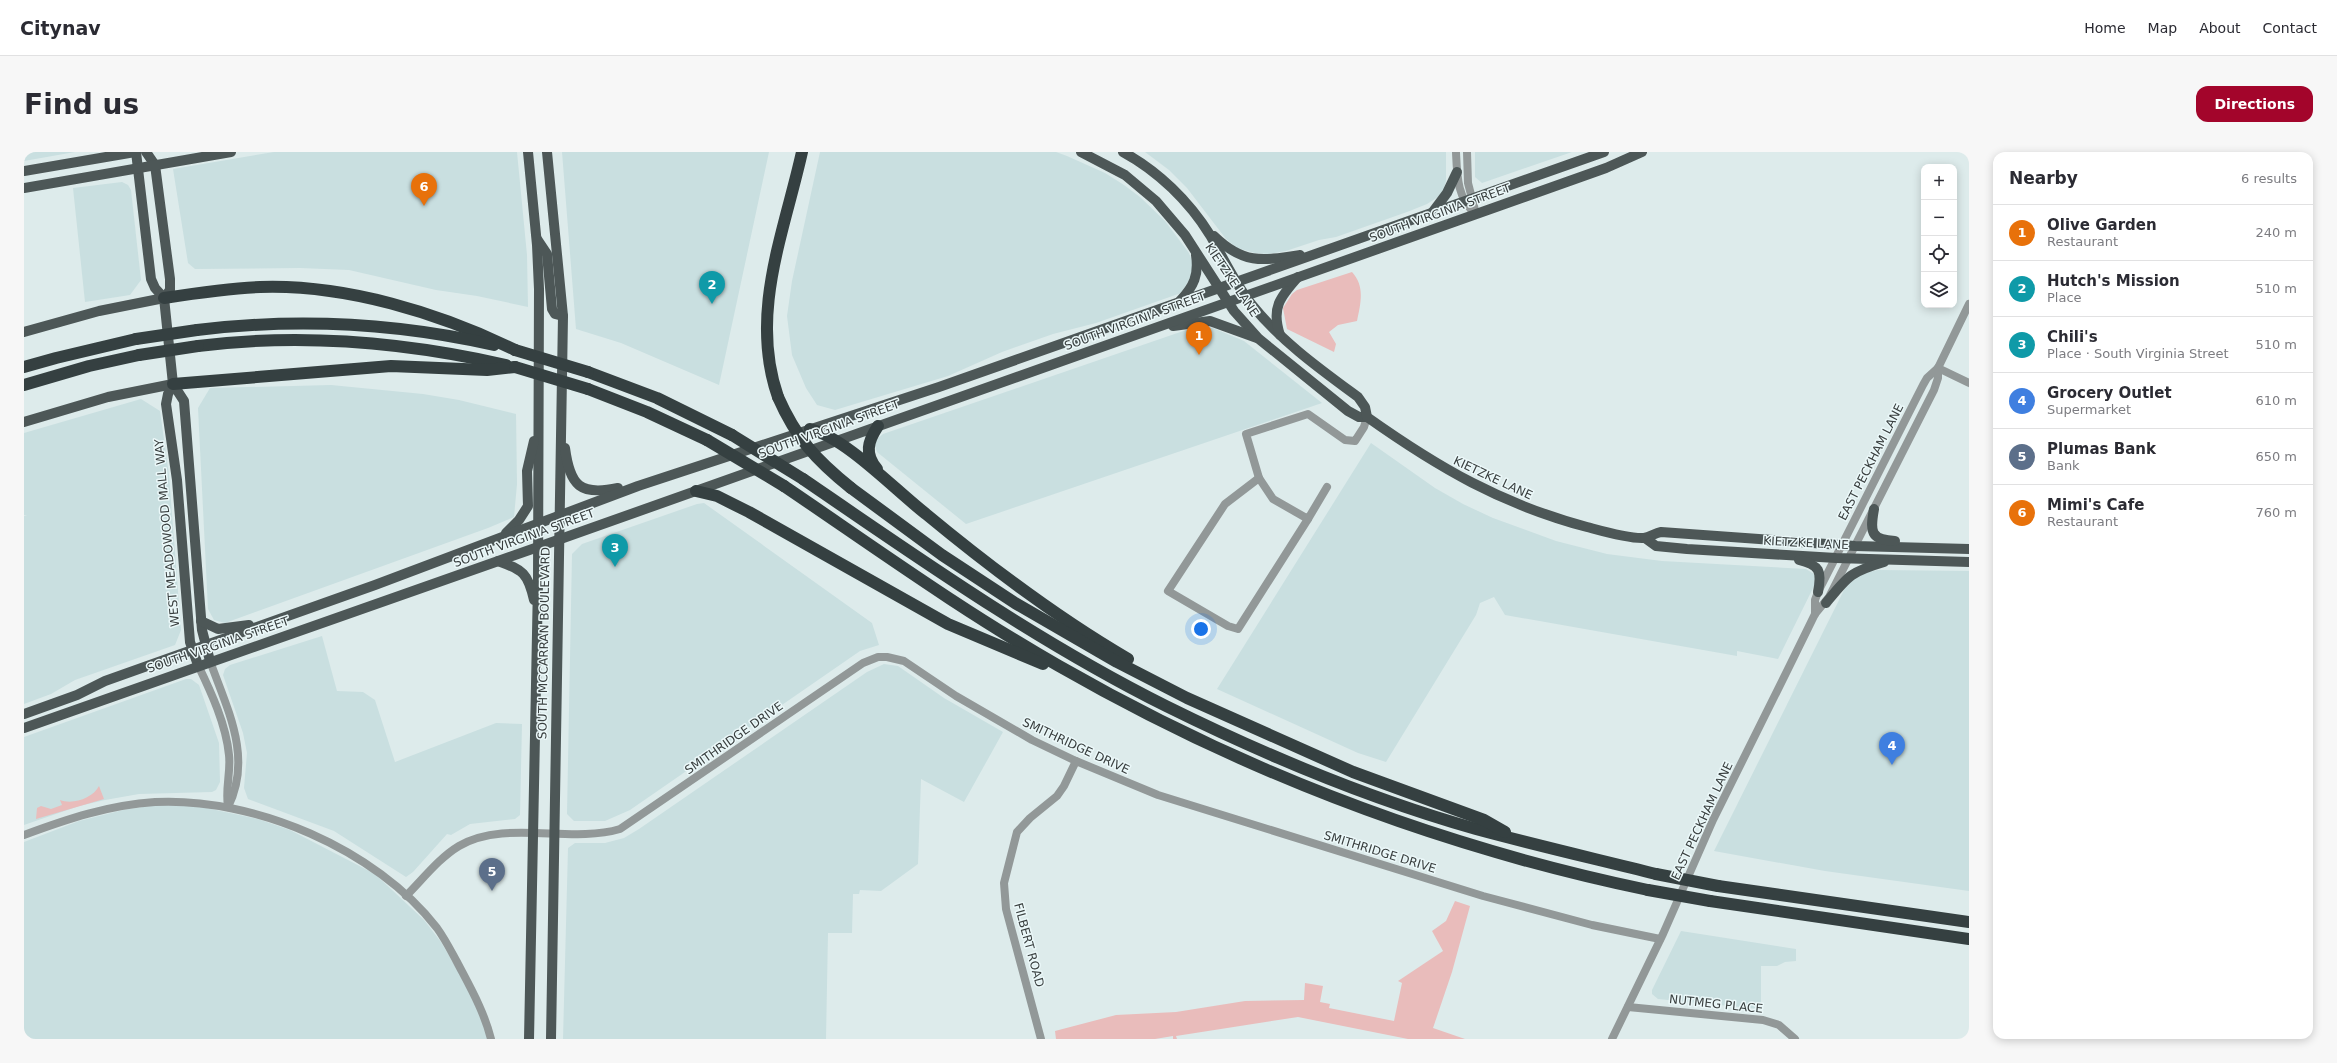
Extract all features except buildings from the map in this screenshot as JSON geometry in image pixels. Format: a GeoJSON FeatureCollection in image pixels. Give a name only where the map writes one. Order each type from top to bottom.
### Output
{"type":"FeatureCollection","features":[{"type":"Feature","properties":{"kind":"highway"},"geometry":{"type":"LineString","coordinates":[[802,152],[773,268],[765,319],[767,357],[778,397],[790,422],[812,455],[851,488],[942,554],[1015,603],[1079,641],[1187,698],[1248,726],[1353,772],[1484,820],[1522,841]]}},
{"type":"Feature","properties":{"kind":"highway"},"geometry":{"type":"LineString","coordinates":[[164,298],[262,286],[332,292],[370,300],[448,321],[478,332],[515,350]]}},
{"type":"Feature","properties":{"kind":"highway"},"geometry":{"type":"LineString","coordinates":[[24,367],[136,339],[197,330],[277,324],[350,325],[433,334],[515,350],[588,372],[657,398],[732,435],[803,479],[1025,627],[1165,705],[1292,763],[1356,788],[1474,828],[1656,874],[1718,886],[1969,921]]}},
{"type":"Feature","properties":{"kind":"highway"},"geometry":{"type":"LineString","coordinates":[[24,385],[89,366],[139,355],[198,346],[284,340],[366,343],[425,349],[515,366],[588,389],[647,412],[707,440],[784,486],[984,621],[1093,685],[1170,725],[1249,762],[1371,811],[1500,853],[1648,890],[1710,901],[1969,940]]}},
{"type":"Feature","properties":{"kind":"highway"},"geometry":{"type":"LineString","coordinates":[[173,384],[391,366],[487,370],[515,366]]}},
{"type":"Feature","properties":{"kind":"highway"},"geometry":{"type":"LineString","coordinates":[[878,426],[870,439],[868,453],[874,466],[891,486]]}},
{"type":"Feature","properties":{"kind":"highway"},"geometry":{"type":"LineString","coordinates":[[810,429],[837,440],[891,486],[990,565],[1052,611],[1137,664],[1248,726]]}},
{"type":"Feature","properties":{"kind":"highway"},"geometry":{"type":"LineString","coordinates":[[696,490],[717,496],[749,512],[948,624],[1093,685]]}},
{"type":"Feature","properties":{"kind":"main road"},"geometry":{"type":"LineString","coordinates":[[24,171],[135,152],[151,279],[155,288],[164,298]]}},
{"type":"Feature","properties":{"kind":"main road","name":"WEST MEADOWOOD MALL WAY"},"geometry":{"type":"LineString","coordinates":[[146,152],[155,165],[170,280],[170,290],[164,298],[173,384],[184,401],[201,621],[208,653]]}},
{"type":"Feature","properties":{"kind":"main road"},"geometry":{"type":"LineString","coordinates":[[24,188],[231,152]]}},
{"type":"Feature","properties":{"kind":"main road","name":"SOUTH MCCARRAN BOULEVARD"},"geometry":{"type":"LineString","coordinates":[[528,152],[537,240],[539,282],[538,547],[529,1039]]}},
{"type":"Feature","properties":{"kind":"main road","name":"SOUTH MCCARRAN BOULEVARD"},"geometry":{"type":"LineString","coordinates":[[547,152],[560,269],[563,316],[560,539],[553,834],[551,1039]]}},
{"type":"Feature","properties":{"kind":"main road"},"geometry":{"type":"LineString","coordinates":[[548,163],[550,152]]}},
{"type":"Feature","properties":{"kind":"main road","name":"KIETZKE LANE"},"geometry":{"type":"LineString","coordinates":[[1081,152],[1125,175],[1141,188],[1172,218],[1196,251],[1228,301],[1259,339],[1348,411],[1359,417],[1368,417],[1436,464],[1498,497],[1573,523],[1644,538],[1652,544],[1663,547],[1836,558],[1969,562]]}},
{"type":"Feature","properties":{"kind":"main road","name":"KIETZKE LANE"},"geometry":{"type":"LineString","coordinates":[[1122,152],[1142,164],[1165,182],[1203,225],[1236,283],[1281,337],[1358,397],[1365,407],[1368,417]]}},
{"type":"Feature","properties":{"kind":"main road","name":"SOUTH VIRGINIA STREET"},"geometry":{"type":"LineString","coordinates":[[24,728],[195,657],[208,653],[271,622],[375,585],[560,514],[1236,283],[1604,152]]}},
{"type":"Feature","properties":{"kind":"main road","name":"SOUTH VIRGINIA STREET"},"geometry":{"type":"LineString","coordinates":[[24,714],[77,695],[106,681],[195,657],[498,561],[1606,168],[1642,152]]}},
{"type":"Feature","properties":{"kind":"main road"},"geometry":{"type":"LineString","coordinates":[[1432,213],[1447,194],[1457,172]]}},
{"type":"Feature","properties":{"kind":"main road"},"geometry":{"type":"LineString","coordinates":[[1203,225],[1228,249],[1244,257],[1270,260],[1325,251]]}},
{"type":"Feature","properties":{"kind":"main road"},"geometry":{"type":"LineString","coordinates":[[537,240],[547,254],[552,309],[555,314],[563,316]]}},
{"type":"Feature","properties":{"kind":"main road"},"geometry":{"type":"LineString","coordinates":[[1178,303],[1196,280],[1198,265],[1196,251]]}},
{"type":"Feature","properties":{"kind":"main road"},"geometry":{"type":"LineString","coordinates":[[1281,337],[1276,310],[1283,294],[1298,277]]}},
{"type":"Feature","properties":{"kind":"main road"},"geometry":{"type":"LineString","coordinates":[[24,332],[99,311],[164,298]]}},
{"type":"Feature","properties":{"kind":"main road"},"geometry":{"type":"LineString","coordinates":[[1149,330],[1210,321],[1259,339]]}},
{"type":"Feature","properties":{"kind":"main road"},"geometry":{"type":"LineString","coordinates":[[990,368],[996,384]]}},
{"type":"Feature","properties":{"kind":"main road"},"geometry":{"type":"LineString","coordinates":[[24,422],[108,397],[173,384]]}},
{"type":"Feature","properties":{"kind":"main road","name":"WEST MEADOWOOD MALL WAY"},"geometry":{"type":"LineString","coordinates":[[173,384],[168,394],[166,404],[177,480],[189,631],[195,657]]}},
{"type":"Feature","properties":{"kind":"main road"},"geometry":{"type":"LineString","coordinates":[[562,418],[573,478],[584,489],[600,492],[663,478]]}},
{"type":"Feature","properties":{"kind":"main road"},"geometry":{"type":"LineString","coordinates":[[502,537],[519,520],[528,506],[527,471],[538,428]]}},
{"type":"Feature","properties":{"kind":"main road"},"geometry":{"type":"LineString","coordinates":[[1874,509],[1871,526],[1876,537],[1936,548]]}},
{"type":"Feature","properties":{"kind":"main road","name":"KIETZKE LANE"},"geometry":{"type":"LineString","coordinates":[[1644,538],[1661,532],[1855,546],[1969,549]]}},
{"type":"Feature","properties":{"kind":"main road"},"geometry":{"type":"LineString","coordinates":[[1770,554],[1814,564],[1819,572],[1818,592]]}},
{"type":"Feature","properties":{"kind":"main road"},"geometry":{"type":"LineString","coordinates":[[1826,603],[1854,572],[1894,560]]}},
{"type":"Feature","properties":{"kind":"main road"},"geometry":{"type":"LineString","coordinates":[[498,561],[521,570],[526,575],[531,586],[537,616]]}},
{"type":"Feature","properties":{"kind":"main road"},"geometry":{"type":"LineString","coordinates":[[201,621],[218,629],[271,622]]}},
{"type":"Feature","properties":{"kind":"street"},"geometry":{"type":"LineString","coordinates":[[1456,152],[1457,172],[1476,214]]}},
{"type":"Feature","properties":{"kind":"street"},"geometry":{"type":"LineString","coordinates":[[1467,152],[1469,200]]}},
{"type":"Feature","properties":{"kind":"street","name":"EAST PECKHAM LANE"},"geometry":{"type":"LineString","coordinates":[[1815,614],[1815,600],[1818,592],[1926,378],[1938,368],[1969,304]]}},
{"type":"Feature","properties":{"kind":"street"},"geometry":{"type":"LineString","coordinates":[[1938,368],[1969,383]]}},
{"type":"Feature","properties":{"kind":"street","name":"EAST PECKHAM LANE"},"geometry":{"type":"LineString","coordinates":[[1612,1039],[1660,939],[1714,820],[1815,614],[1826,603],[1934,390],[1938,378],[1938,368]]}},
{"type":"Feature","properties":{"kind":"street"},"geometry":{"type":"LineString","coordinates":[[1308,519],[1273,499],[1259,478],[1246,434],[1308,414],[1345,440],[1355,441],[1364,427],[1368,417]]}},
{"type":"Feature","properties":{"kind":"street"},"geometry":{"type":"LineString","coordinates":[[1259,478],[1225,504],[1168,592],[1228,626],[1238,629],[1327,487]]}},
{"type":"Feature","properties":{"kind":"street"},"geometry":{"type":"LineString","coordinates":[[208,653],[239,750],[235,792],[228,807]]}},
{"type":"Feature","properties":{"kind":"street"},"geometry":{"type":"LineString","coordinates":[[195,657],[229,748],[226,790],[228,807]]}},
{"type":"Feature","properties":{"kind":"street","name":"SMITHRIDGE DRIVE"},"geometry":{"type":"LineString","coordinates":[[406,896],[442,858],[460,845],[482,837],[533,834],[608,833],[630,824],[864,663],[878,657],[887,657],[904,661],[997,721],[1076,761],[1120,780],[1201,810],[1476,894],[1592,925],[1660,939]]}},
{"type":"Feature","properties":{"kind":"street","name":"FILBERT ROAD"},"geometry":{"type":"LineString","coordinates":[[1042,1039],[1006,909],[1004,883],[1018,832],[1030,818],[1057,796],[1064,786],[1076,761]]}},
{"type":"Feature","properties":{"kind":"street"},"geometry":{"type":"LineString","coordinates":[[24,835],[75,817],[122,806],[177,802],[228,807],[273,819],[326,842],[373,869],[406,896],[434,925],[449,946],[472,990],[491,1039]]}},
{"type":"Feature","properties":{"kind":"street","name":"NUTMEG PLACE"},"geometry":{"type":"LineString","coordinates":[[1628,1006],[1764,1020],[1779,1026],[1795,1039]]}},
{"type":"Feature","properties":{"kind":"shaded area"},"geometry":{"type":"Polygon","coordinates":[[[24,152],[75,152],[24,161],[24,152]]]}},
{"type":"Feature","properties":{"kind":"shaded area"},"geometry":{"type":"Polygon","coordinates":[[[274,152],[517,152],[527,255],[528,307],[477,296],[436,290],[349,270],[300,268],[195,269],[188,263],[173,169],[274,152]]]}},
{"type":"Feature","properties":{"kind":"shaded area"},"geometry":{"type":"Polygon","coordinates":[[[562,152],[769,152],[719,385],[621,343],[576,329],[562,152]]]}},
{"type":"Feature","properties":{"kind":"shaded area"},"geometry":{"type":"Polygon","coordinates":[[[820,152],[1056,152],[1105,173],[1140,197],[1165,221],[1189,253],[1193,264],[1191,277],[1181,293],[1096,323],[1053,334],[1002,352],[948,376],[835,410],[817,405],[806,388],[792,355],[787,316],[792,281],[820,152]]]}},
{"type":"Feature","properties":{"kind":"shaded area"},"geometry":{"type":"Polygon","coordinates":[[[1145,152],[1446,152],[1446,181],[1443,192],[1438,197],[1427,204],[1407,212],[1336,237],[1319,240],[1286,251],[1269,254],[1255,253],[1237,248],[1226,239],[1187,188],[1169,170],[1145,152]]]}},
{"type":"Feature","properties":{"kind":"shaded area"},"geometry":{"type":"Polygon","coordinates":[[[1475,152],[1572,152],[1482,183],[1475,177],[1475,152]]]}},
{"type":"Feature","properties":{"kind":"shaded area"},"geometry":{"type":"Polygon","coordinates":[[[122,182],[128,185],[131,190],[141,280],[130,295],[85,302],[73,188],[122,182]]]}},
{"type":"Feature","properties":{"kind":"shaded area"},"geometry":{"type":"Polygon","coordinates":[[[1352,272],[1359,283],[1361,295],[1360,308],[1357,321],[1338,325],[1329,332],[1336,344],[1334,352],[1287,329],[1283,308],[1292,294],[1297,290],[1352,272]]]}},
{"type":"Feature","properties":{"kind":"shaded area"},"geometry":{"type":"Polygon","coordinates":[[[1192,328],[1213,328],[1244,341],[1322,403],[966,524],[877,452],[875,446],[877,439],[883,434],[1192,328]]]}},
{"type":"Feature","properties":{"kind":"shaded area"},"geometry":{"type":"Polygon","coordinates":[[[331,385],[423,394],[459,400],[516,414],[517,484],[514,517],[488,528],[225,623],[214,620],[208,609],[198,408],[210,388],[331,385]]]}},
{"type":"Feature","properties":{"kind":"shaded area"},"geometry":{"type":"Polygon","coordinates":[[[141,399],[160,411],[169,475],[181,630],[175,645],[75,680],[51,694],[24,704],[24,516],[27,516],[24,515],[24,433],[141,399]]]}},
{"type":"Feature","properties":{"kind":"shaded area"},"geometry":{"type":"Polygon","coordinates":[[[1371,443],[1435,488],[1463,504],[1493,518],[1556,541],[1607,554],[1662,561],[1806,569],[1814,574],[1815,584],[1778,659],[1737,651],[1737,656],[1505,615],[1494,597],[1480,603],[1476,615],[1386,762],[1358,753],[1217,689],[1371,443]]]}},
{"type":"Feature","properties":{"kind":"shaded area"},"geometry":{"type":"Polygon","coordinates":[[[704,503],[872,623],[879,645],[860,651],[630,810],[605,821],[574,821],[567,814],[572,554],[582,544],[697,504],[704,503]]]}},
{"type":"Feature","properties":{"kind":"shaded area"},"geometry":{"type":"Polygon","coordinates":[[[1878,570],[1969,571],[1969,891],[1825,871],[1714,851],[1847,584],[1863,573],[1878,570]]]}},
{"type":"Feature","properties":{"kind":"shaded area"},"geometry":{"type":"Polygon","coordinates":[[[322,636],[337,691],[363,692],[375,700],[395,762],[496,723],[522,724],[520,815],[515,819],[470,824],[451,835],[447,834],[413,872],[406,877],[334,831],[248,799],[244,788],[247,753],[243,733],[223,675],[225,669],[230,665],[322,636]]]}},
{"type":"Feature","properties":{"kind":"shaded area"},"geometry":{"type":"Polygon","coordinates":[[[884,664],[898,666],[944,698],[1003,732],[964,802],[921,779],[918,864],[881,891],[860,890],[859,894],[853,894],[852,933],[828,933],[826,1039],[563,1039],[568,848],[575,843],[605,843],[624,838],[867,672],[884,664]]]}},
{"type":"Feature","properties":{"kind":"shaded area"},"geometry":{"type":"Polygon","coordinates":[[[186,679],[191,679],[199,685],[219,743],[220,782],[216,790],[212,792],[139,794],[105,800],[79,806],[24,825],[24,737],[186,679]]]}},
{"type":"Feature","properties":{"kind":"shaded area"},"geometry":{"type":"Polygon","coordinates":[[[99,786],[104,799],[36,819],[37,808],[41,806],[51,809],[62,805],[60,800],[71,802],[82,799],[92,794],[99,786]]]}},
{"type":"Feature","properties":{"kind":"shaded area"},"geometry":{"type":"Polygon","coordinates":[[[157,805],[192,805],[258,819],[290,830],[375,874],[424,920],[441,942],[475,1000],[488,1039],[24,1039],[24,842],[79,821],[123,810],[157,805]]]}},
{"type":"Feature","properties":{"kind":"shaded area"},"geometry":{"type":"Polygon","coordinates":[[[1455,901],[1470,906],[1452,972],[1433,1028],[1465,1039],[1408,1039],[1298,1017],[1176,1036],[1177,1039],[1173,1039],[1173,1036],[1155,1039],[1056,1039],[1055,1031],[1116,1015],[1176,1012],[1245,1001],[1304,1000],[1305,983],[1323,986],[1320,1002],[1330,1004],[1329,1008],[1394,1021],[1402,983],[1398,981],[1443,951],[1432,931],[1446,921],[1455,901]]]}},
{"type":"Feature","properties":{"kind":"shaded area"},"geometry":{"type":"Polygon","coordinates":[[[1681,931],[1796,949],[1796,961],[1785,962],[1777,966],[1761,966],[1761,1009],[1658,999],[1652,994],[1652,990],[1681,931]]]}},
{"type":"Feature","properties":{"kind":"place","name":"Mimi's Cafe"},"geometry":{"type":"Point","coordinates":[424,206]}},
{"type":"Feature","properties":{"kind":"place","name":"Hutch's Mission"},"geometry":{"type":"Point","coordinates":[712,304]}},
{"type":"Feature","properties":{"kind":"place","name":"Olive Garden"},"geometry":{"type":"Point","coordinates":[1199,355]}},
{"type":"Feature","properties":{"kind":"place","name":"Chili's"},"geometry":{"type":"Point","coordinates":[615,567]}},
{"type":"Feature","properties":{"kind":"place","name":"Grocery Outlet"},"geometry":{"type":"Point","coordinates":[1892,765]}},
{"type":"Feature","properties":{"kind":"place","name":"Plumas Bank"},"geometry":{"type":"Point","coordinates":[492,891]}}]}
